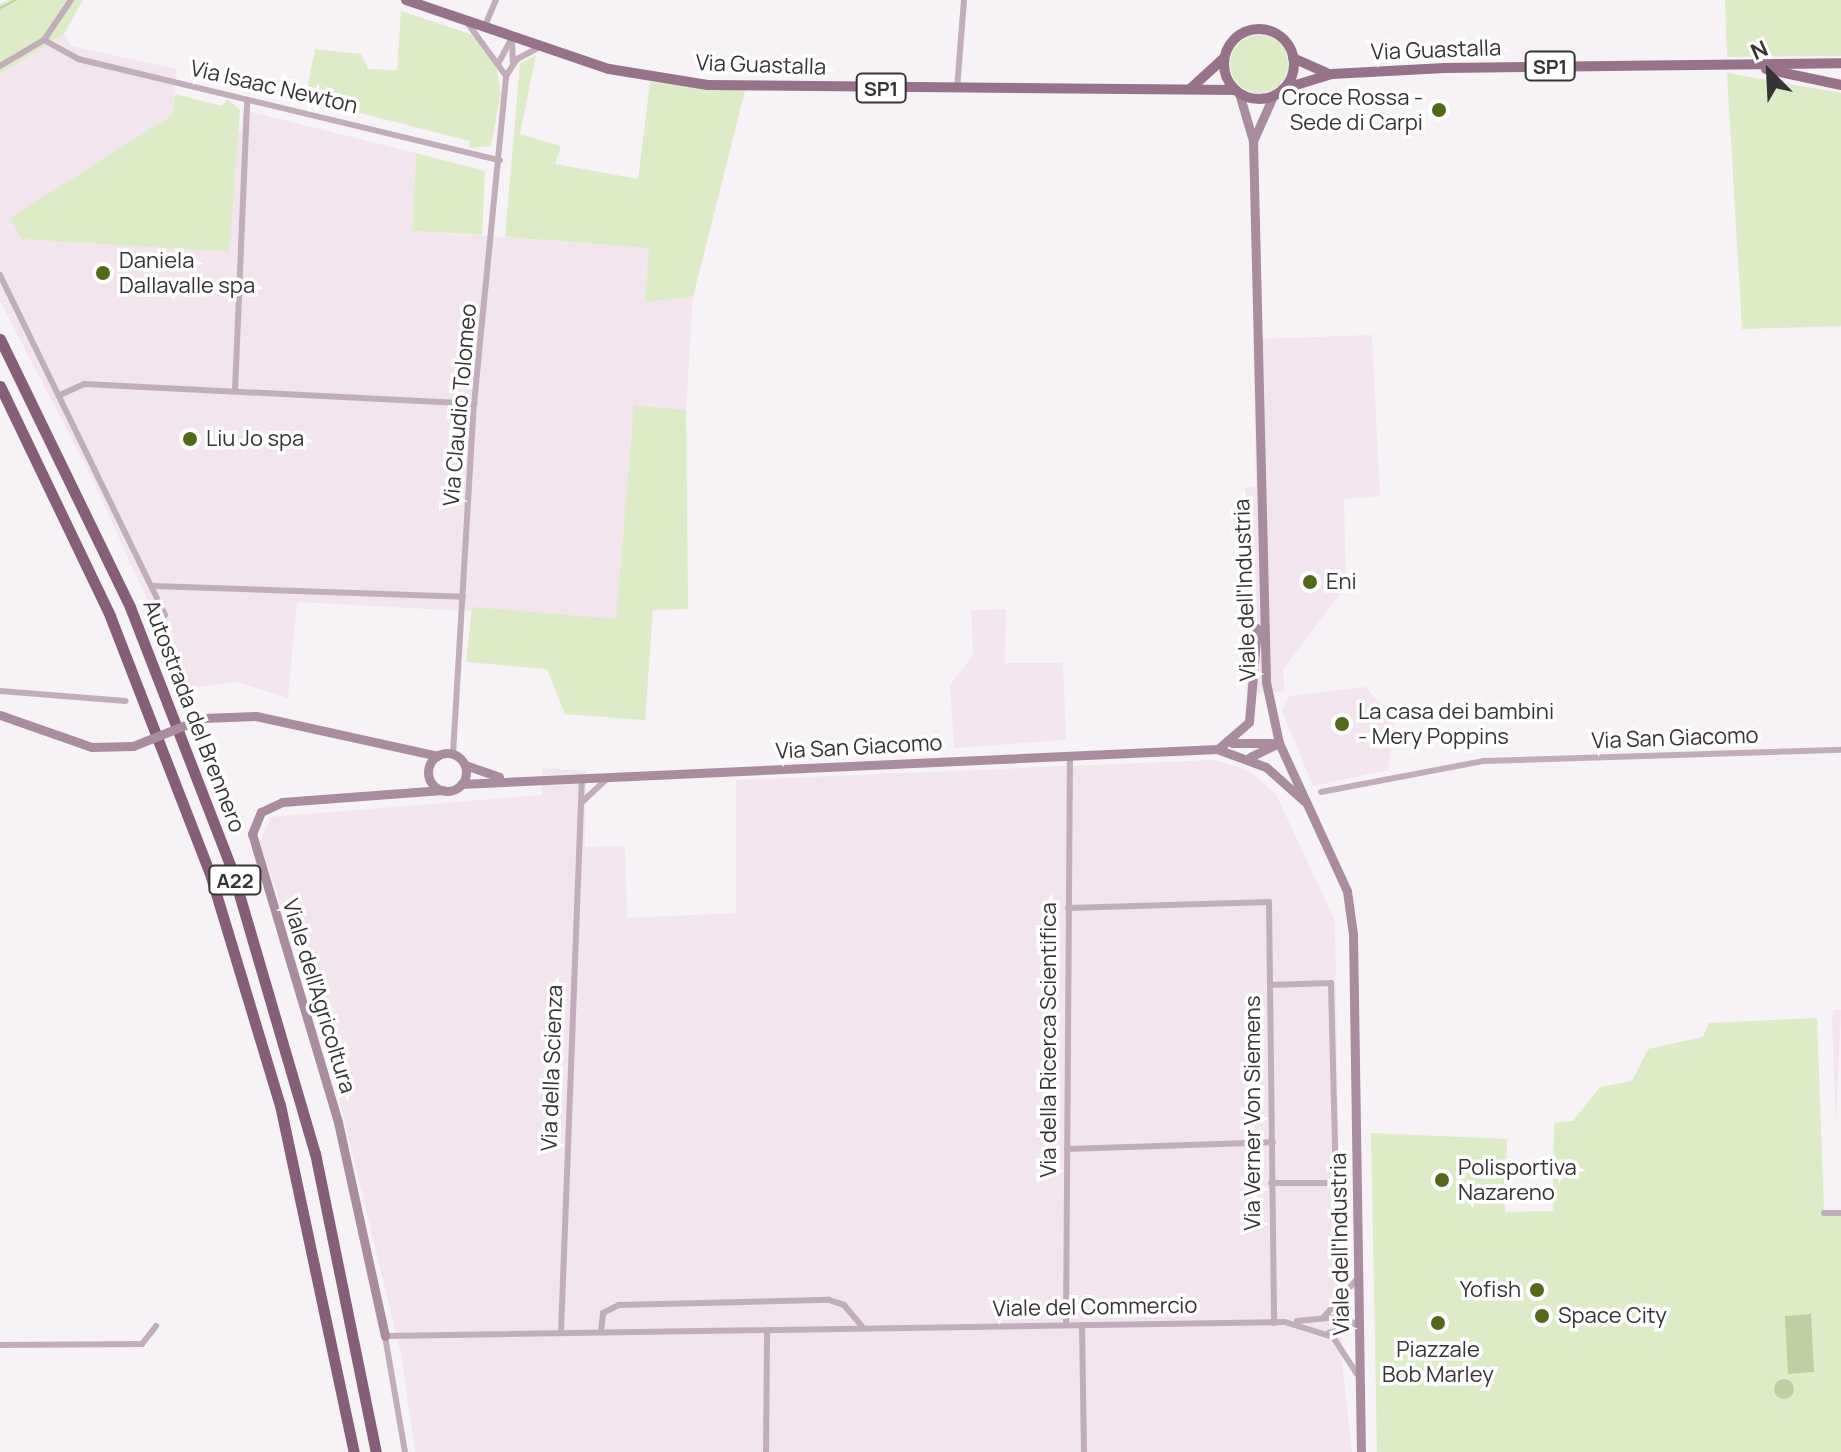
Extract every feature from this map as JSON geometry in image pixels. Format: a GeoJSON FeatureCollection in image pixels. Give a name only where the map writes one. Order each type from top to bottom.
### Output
{"type":"FeatureCollection","features":[{"type":"Feature","properties":{"kind":"highway","name":"Autostrada del Brennero"},"geometry":{"type":"LineString","coordinates":[[0,339],[130,607],[232,870],[315,1153],[376,1452]]}},
{"type":"Feature","properties":{"kind":"highway","name":"Autostrada del Brennero"},"geometry":{"type":"LineString","coordinates":[[0,386],[110,616],[211,877],[280,1105],[354,1452]]}},
{"type":"Feature","properties":{"kind":"main road","name":"Via Guastalla"},"geometry":{"type":"LineString","coordinates":[[406,0],[540,47],[693,84],[1237,92]]}},
{"type":"Feature","properties":{"kind":"main road"},"geometry":{"type":"LineString","coordinates":[[1188,90],[1224,58],[1234,39],[1264,29],[1283,39],[1293,58],[1283,89],[1273,96],[1237,92],[1224,58]]}},
{"type":"Feature","properties":{"kind":"main road","name":"Via Guastalla"},"geometry":{"type":"LineString","coordinates":[[1293,58],[1332,74]]}},
{"type":"Feature","properties":{"kind":"main road","name":"Via Guastalla"},"geometry":{"type":"LineString","coordinates":[[1283,89],[1332,74],[1840,63]]}},
{"type":"Feature","properties":{"kind":"main road"},"geometry":{"type":"LineString","coordinates":[[1840,63],[1840,85]]}},
{"type":"Feature","properties":{"kind":"main road","name":"Via Guastalla"},"geometry":{"type":"LineString","coordinates":[[1733,64],[1840,85]]}},
{"type":"Feature","properties":{"kind":"street"},"geometry":{"type":"LineString","coordinates":[[484,28],[496,0]]}},
{"type":"Feature","properties":{"kind":"street"},"geometry":{"type":"LineString","coordinates":[[957,89],[964,0]]}},
{"type":"Feature","properties":{"kind":"street"},"geometry":{"type":"LineString","coordinates":[[0,66],[44,40],[71,1]]}},
{"type":"Feature","properties":{"kind":"street"},"geometry":{"type":"LineString","coordinates":[[464,21],[506,76],[512,67],[540,47]]}},
{"type":"Feature","properties":{"kind":"street"},"geometry":{"type":"LineString","coordinates":[[499,63],[512,38]]}},
{"type":"Feature","properties":{"kind":"street"},"geometry":{"type":"LineString","coordinates":[[512,38],[512,67]]}},
{"type":"Feature","properties":{"kind":"street","name":"Via Isaac Newton"},"geometry":{"type":"LineString","coordinates":[[44,40],[78,59],[500,160]]}},
{"type":"Feature","properties":{"kind":"street","name":"Via Claudio Tolomeo"},"geometry":{"type":"LineString","coordinates":[[453,754],[451,737],[474,404],[506,76]]}},
{"type":"Feature","properties":{"kind":"street","name":"Viale dell'Industria"},"geometry":{"type":"LineString","coordinates":[[1237,92],[1253,141],[1260,605],[1279,743],[1310,807],[1351,906],[1361,1452]]}},
{"type":"Feature","properties":{"kind":"street","name":"Viale dell'Industria"},"geometry":{"type":"LineString","coordinates":[[1253,141],[1273,96]]}},
{"type":"Feature","properties":{"kind":"street"},"geometry":{"type":"LineString","coordinates":[[235,391],[247,100]]}},
{"type":"Feature","properties":{"kind":"street"},"geometry":{"type":"LineString","coordinates":[[0,275],[62,394],[165,615]]}},
{"type":"Feature","properties":{"kind":"street"},"geometry":{"type":"LineString","coordinates":[[62,394],[84,384],[474,404]]}},
{"type":"Feature","properties":{"kind":"street"},"geometry":{"type":"LineString","coordinates":[[154,586],[463,597]]}},
{"type":"Feature","properties":{"kind":"street"},"geometry":{"type":"LineString","coordinates":[[1230,743],[1251,715],[1260,605]]}},
{"type":"Feature","properties":{"kind":"street"},"geometry":{"type":"LineString","coordinates":[[0,691],[126,701]]}},
{"type":"Feature","properties":{"kind":"street"},"geometry":{"type":"LineString","coordinates":[[0,715],[92,747],[133,746],[203,718],[238,713],[418,751],[453,754],[465,765],[461,784],[443,790],[418,751]]}},
{"type":"Feature","properties":{"kind":"street","name":"Via Claudio Tolomeo"},"geometry":{"type":"LineString","coordinates":[[440,755],[451,737]]}},
{"type":"Feature","properties":{"kind":"street","name":"Via San Giacomo"},"geometry":{"type":"LineString","coordinates":[[1217,749],[1230,743],[1279,743]]}},
{"type":"Feature","properties":{"kind":"street"},"geometry":{"type":"LineString","coordinates":[[1247,757],[1264,756],[1279,743]]}},
{"type":"Feature","properties":{"kind":"street","name":"Via San Giacomo"},"geometry":{"type":"LineString","coordinates":[[461,784],[502,778],[616,776],[1217,749],[1247,757],[1310,807]]}},
{"type":"Feature","properties":{"kind":"street","name":"Via San Giacomo"},"geometry":{"type":"LineString","coordinates":[[1321,792],[1484,761],[1841,750]]}},
{"type":"Feature","properties":{"kind":"street"},"geometry":{"type":"LineString","coordinates":[[404,798],[429,772],[440,755]]}},
{"type":"Feature","properties":{"kind":"street","name":"Via della Ricerca Scientifica"},"geometry":{"type":"LineString","coordinates":[[1066,1325],[1070,755]]}},
{"type":"Feature","properties":{"kind":"street","name":"Via San Giacomo"},"geometry":{"type":"LineString","coordinates":[[465,765],[502,778]]}},
{"type":"Feature","properties":{"kind":"street"},"geometry":{"type":"LineString","coordinates":[[581,805],[616,776]]}},
{"type":"Feature","properties":{"kind":"street","name":"Via della Scienza"},"geometry":{"type":"LineString","coordinates":[[561,1333],[582,777]]}},
{"type":"Feature","properties":{"kind":"street","name":"Viale dell'Agricoltura"},"geometry":{"type":"LineString","coordinates":[[385,1336],[338,1122],[252,834],[261,812],[282,802],[404,798],[443,790]]}},
{"type":"Feature","properties":{"kind":"street","name":"Via Verner Von Siemens"},"geometry":{"type":"LineString","coordinates":[[1068,908],[1269,902],[1274,1323]]}},
{"type":"Feature","properties":{"kind":"street"},"geometry":{"type":"LineString","coordinates":[[1270,985],[1331,983],[1336,1183],[1271,1183]]}},
{"type":"Feature","properties":{"kind":"street"},"geometry":{"type":"LineString","coordinates":[[1067,1149],[1273,1142]]}},
{"type":"Feature","properties":{"kind":"street"},"geometry":{"type":"LineString","coordinates":[[1824,1213],[1841,1213]]}},
{"type":"Feature","properties":{"kind":"street"},"geometry":{"type":"LineString","coordinates":[[1323,1318],[1346,1299],[1358,1274]]}},
{"type":"Feature","properties":{"kind":"street"},"geometry":{"type":"LineString","coordinates":[[601,1332],[603,1313],[619,1305],[829,1300],[844,1305],[863,1328]]}},
{"type":"Feature","properties":{"kind":"street"},"geometry":{"type":"LineString","coordinates":[[1285,1322],[1323,1318],[1359,1325]]}},
{"type":"Feature","properties":{"kind":"street","name":"Viale del Commercio"},"geometry":{"type":"LineString","coordinates":[[385,1336],[1285,1322],[1326,1332]]}},
{"type":"Feature","properties":{"kind":"street"},"geometry":{"type":"LineString","coordinates":[[1082,1325],[1084,1452]]}},
{"type":"Feature","properties":{"kind":"street"},"geometry":{"type":"LineString","coordinates":[[1326,1332],[1359,1325]]}},
{"type":"Feature","properties":{"kind":"street"},"geometry":{"type":"LineString","coordinates":[[0,1345],[142,1344],[156,1326]]}},
{"type":"Feature","properties":{"kind":"street"},"geometry":{"type":"LineString","coordinates":[[766,1452],[767,1330]]}},
{"type":"Feature","properties":{"kind":"street"},"geometry":{"type":"LineString","coordinates":[[1326,1332],[1352,1360],[1360,1389]]}},
{"type":"Feature","properties":{"kind":"street"},"geometry":{"type":"LineString","coordinates":[[385,1336],[405,1452]]}},
{"type":"Feature","properties":{"kind":"shaded area"},"geometry":{"type":"Polygon","coordinates":[[[8,0],[83,0],[64,34],[0,74],[0,4],[8,0]]]}},
{"type":"Feature","properties":{"kind":"shaded area"},"geometry":{"type":"Polygon","coordinates":[[[1725,0],[1841,0],[1841,56],[1727,57],[1725,0]]]}},
{"type":"Feature","properties":{"kind":"shaded area"},"geometry":{"type":"Polygon","coordinates":[[[401,11],[473,35],[496,65],[501,94],[491,146],[469,148],[470,141],[305,99],[315,49],[361,54],[368,69],[397,70],[401,11]]]}},
{"type":"Feature","properties":{"kind":"shaded area"},"geometry":{"type":"Polygon","coordinates":[[[64,34],[71,46],[177,69],[172,115],[10,218],[21,239],[229,252],[235,132],[241,132],[243,110],[416,153],[412,231],[650,248],[645,302],[693,297],[686,410],[634,405],[616,619],[297,602],[288,698],[237,682],[187,688],[93,480],[0,301],[0,74],[64,34]]]}},
{"type":"Feature","properties":{"kind":"shaded area"},"geometry":{"type":"Polygon","coordinates":[[[1259,35],[1279,44],[1288,64],[1279,84],[1259,93],[1239,84],[1230,64],[1239,44],[1259,35]]]}},
{"type":"Feature","properties":{"kind":"shaded area"},"geometry":{"type":"Polygon","coordinates":[[[536,55],[520,134],[561,146],[555,164],[638,179],[650,82],[746,87],[693,297],[645,302],[649,248],[505,237],[520,64],[536,55]]]}},
{"type":"Feature","properties":{"kind":"shaded area"},"geometry":{"type":"Polygon","coordinates":[[[1727,73],[1841,93],[1841,326],[1742,329],[1727,73]]]}},
{"type":"Feature","properties":{"kind":"shaded area"},"geometry":{"type":"Polygon","coordinates":[[[175,94],[222,106],[227,99],[240,110],[229,252],[21,239],[10,218],[172,115],[175,94]]]}},
{"type":"Feature","properties":{"kind":"shaded area"},"geometry":{"type":"Polygon","coordinates":[[[416,153],[485,171],[482,235],[412,231],[416,153]]]}},
{"type":"Feature","properties":{"kind":"shaded area"},"geometry":{"type":"Polygon","coordinates":[[[1372,335],[1380,496],[1344,499],[1346,586],[1283,670],[1285,691],[1246,693],[1244,488],[1256,487],[1253,339],[1372,335]]]}},
{"type":"Feature","properties":{"kind":"shaded area"},"geometry":{"type":"Polygon","coordinates":[[[634,405],[686,410],[688,609],[653,610],[645,720],[565,714],[547,669],[466,662],[472,607],[616,619],[634,405]]]}},
{"type":"Feature","properties":{"kind":"shaded area"},"geometry":{"type":"Polygon","coordinates":[[[1006,609],[1005,663],[1063,663],[1066,740],[954,748],[950,685],[973,655],[971,610],[1006,609]]]}},
{"type":"Feature","properties":{"kind":"shaded area","name":"La casa dei bambini - Mery Poppins"},"geometry":{"type":"Polygon","coordinates":[[[1366,687],[1382,707],[1397,703],[1388,770],[1313,786],[1282,711],[1289,696],[1366,687]]]}},
{"type":"Feature","properties":{"kind":"shaded area"},"geometry":{"type":"Polygon","coordinates":[[[1214,760],[1248,770],[1276,794],[1335,921],[1342,1361],[1352,1452],[415,1452],[401,1354],[324,1036],[260,842],[271,817],[542,795],[542,768],[586,771],[585,847],[625,846],[627,918],[736,913],[736,780],[1214,760]]]}},
{"type":"Feature","properties":{"kind":"shaded area"},"geometry":{"type":"Polygon","coordinates":[[[1833,1010],[1841,1010],[1836,1126],[1832,1017],[1833,1010]]]}},
{"type":"Feature","properties":{"kind":"shaded area"},"geometry":{"type":"Polygon","coordinates":[[[1817,1018],[1824,1213],[1841,1213],[1841,1452],[1377,1452],[1371,1133],[1507,1139],[1505,1212],[1553,1211],[1554,1123],[1573,1121],[1600,1087],[1632,1081],[1648,1049],[1703,1037],[1709,1023],[1817,1018]]]}},
{"type":"Feature","properties":{"kind":"shaded area"},"geometry":{"type":"Polygon","coordinates":[[[1811,1314],[1814,1372],[1788,1374],[1785,1316],[1811,1314]]]}},
{"type":"Feature","properties":{"kind":"shaded area"},"geometry":{"type":"Polygon","coordinates":[[[1784,1379],[1791,1382],[1794,1389],[1791,1396],[1784,1399],[1777,1396],[1774,1389],[1777,1382],[1784,1379]]]}},
{"type":"Feature","properties":{"kind":"waterway"},"geometry":{"type":"LineString","coordinates":[[0,8],[16,0]]}},
{"type":"Feature","properties":{"kind":"place","name":"Croce Rossa - Sede di Carpi"},"geometry":{"type":"Point","coordinates":[1439,110]}},
{"type":"Feature","properties":{"kind":"place","name":"Daniela Dallavalle spa"},"geometry":{"type":"Point","coordinates":[103,273]}},
{"type":"Feature","properties":{"kind":"place","name":"Liu Jo spa"},"geometry":{"type":"Point","coordinates":[190,439]}},
{"type":"Feature","properties":{"kind":"place","name":"Eni"},"geometry":{"type":"Point","coordinates":[1310,582]}},
{"type":"Feature","properties":{"kind":"place","name":"La casa dei bambini - Mery Poppins"},"geometry":{"type":"Point","coordinates":[1342,724]}},
{"type":"Feature","properties":{"kind":"place","name":"Polisportiva Nazareno"},"geometry":{"type":"Point","coordinates":[1442,1180]}},
{"type":"Feature","properties":{"kind":"place","name":"Yofish"},"geometry":{"type":"Point","coordinates":[1537,1290]}},
{"type":"Feature","properties":{"kind":"place","name":"Space City"},"geometry":{"type":"Point","coordinates":[1542,1316]}},
{"type":"Feature","properties":{"kind":"place","name":"Piazzale Bob Marley"},"geometry":{"type":"Point","coordinates":[1438,1323]}}]}
